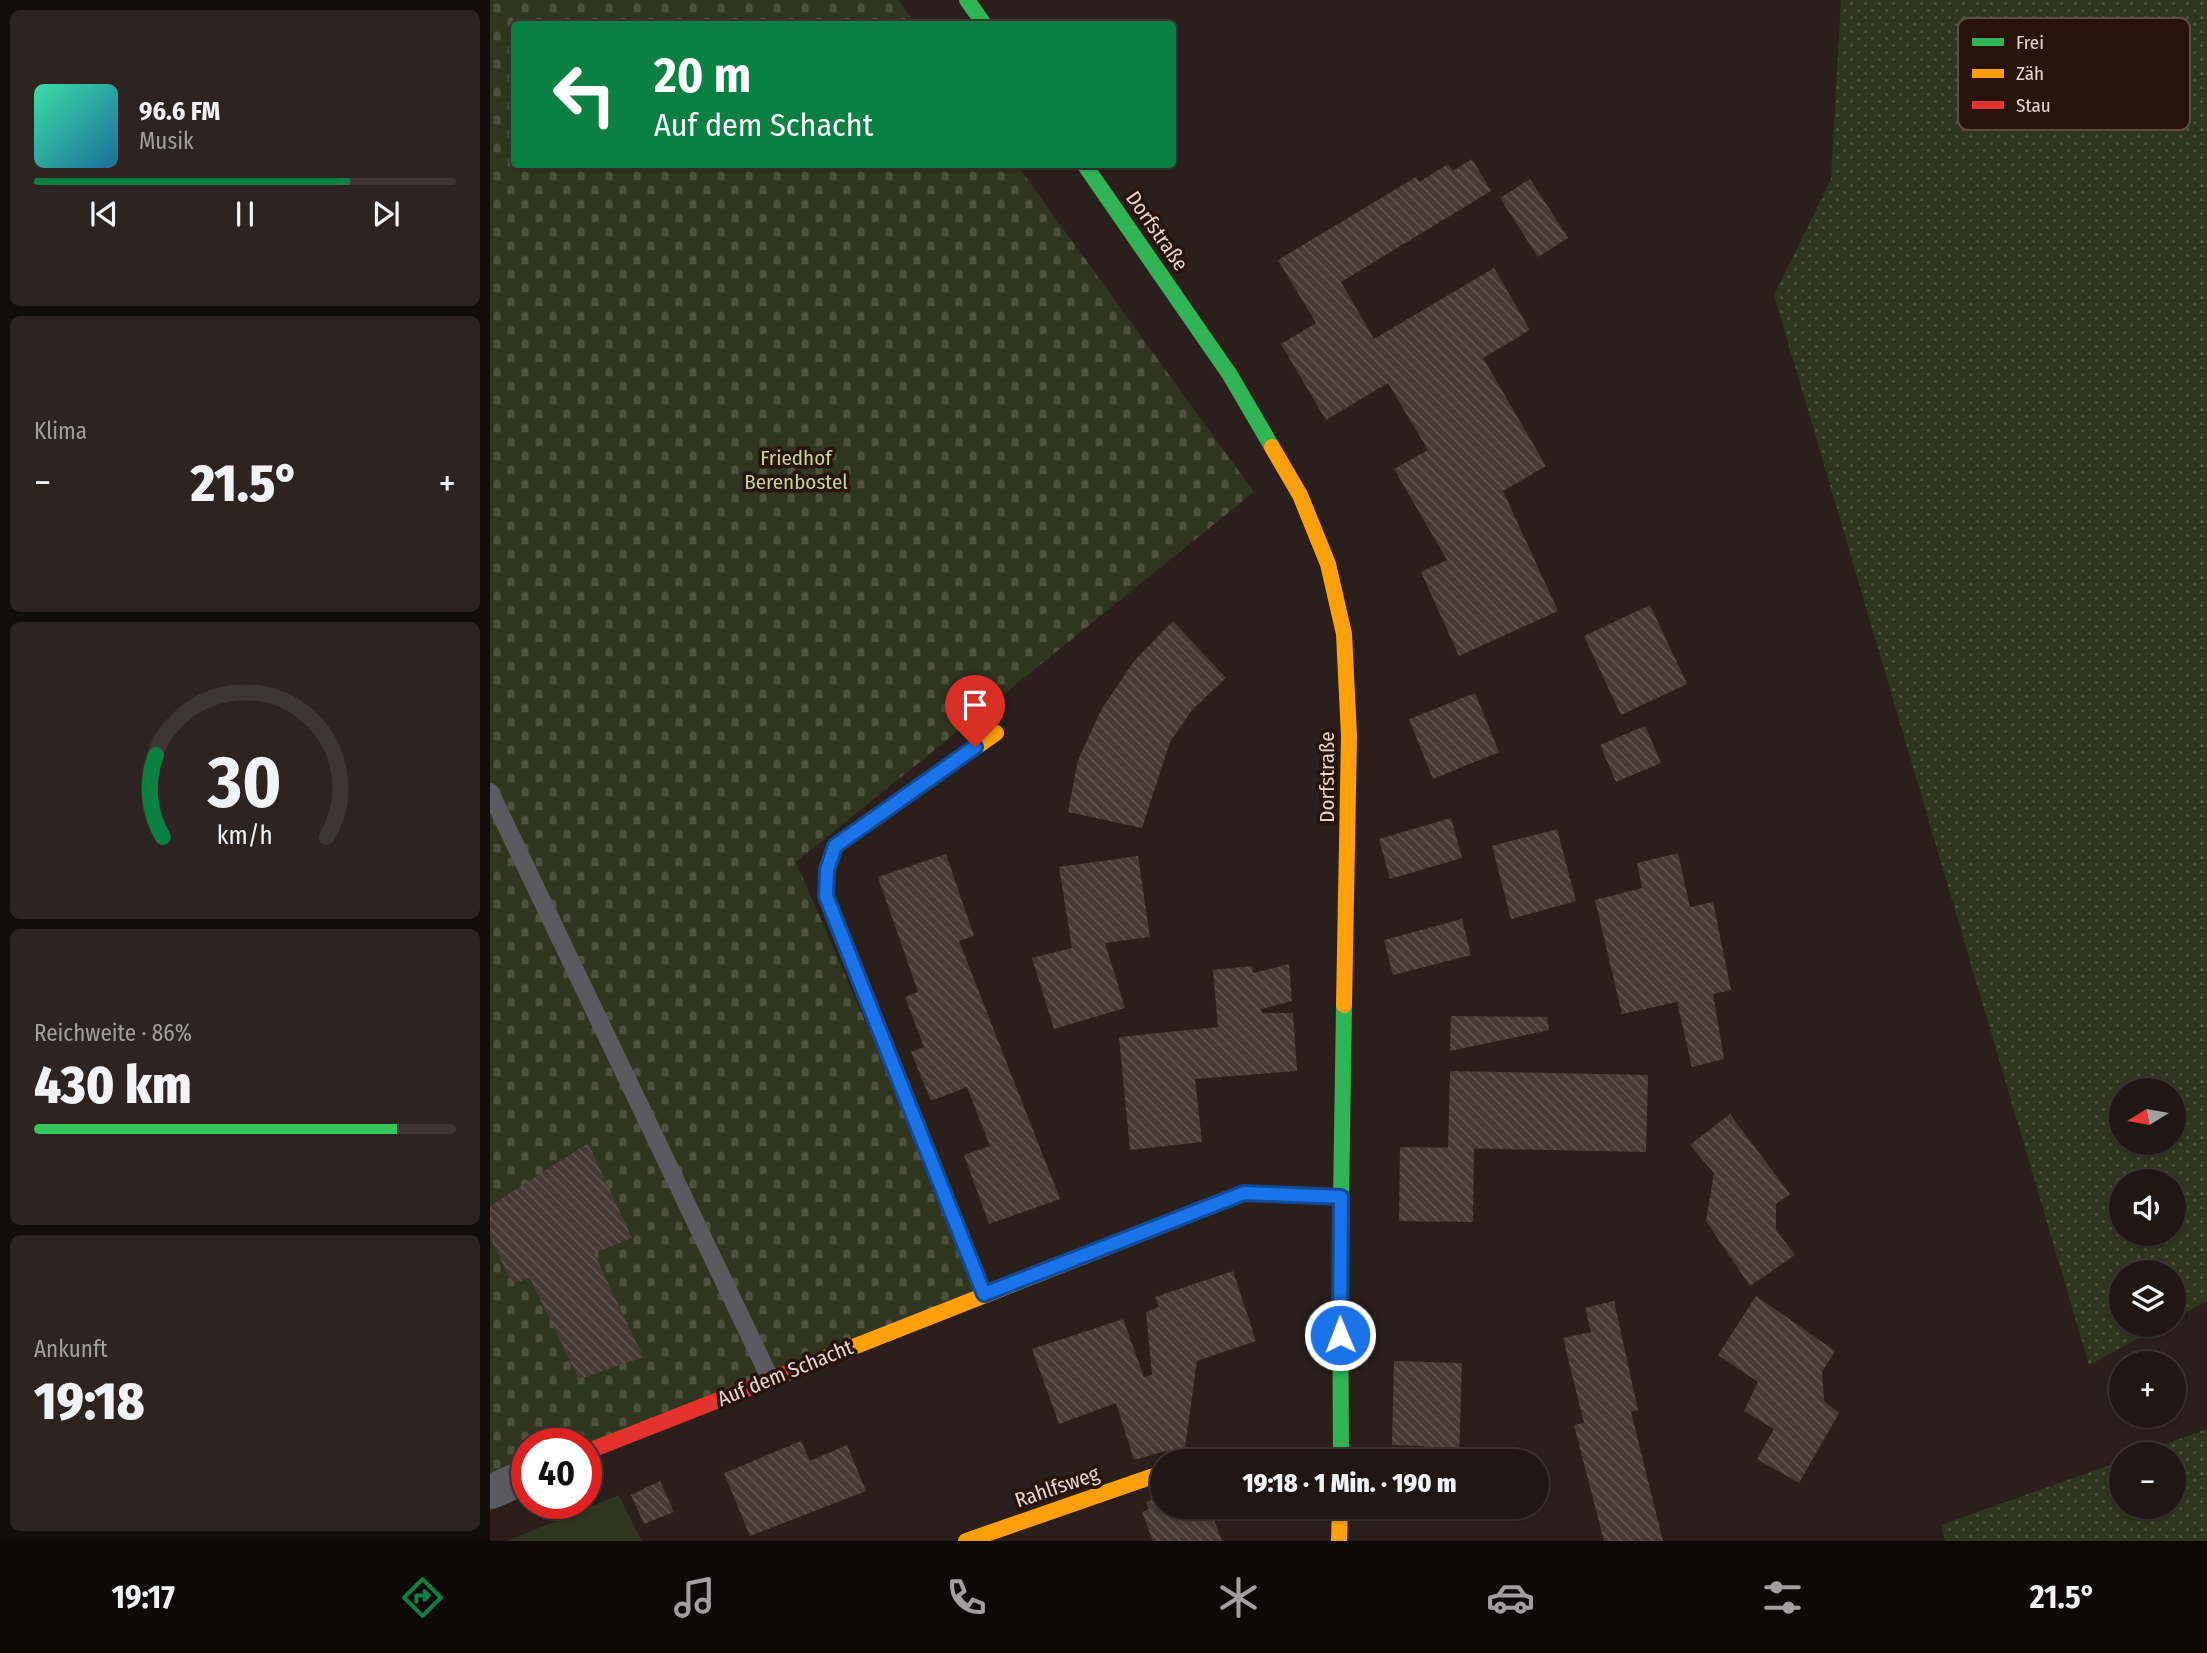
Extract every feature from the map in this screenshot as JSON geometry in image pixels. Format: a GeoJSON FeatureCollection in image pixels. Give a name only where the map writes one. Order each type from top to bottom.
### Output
{"type":"FeatureCollection","features":[{"type":"Feature","properties":{"kind":"street"},"geometry":{"type":"LineString","coordinates":[[967,0],[983,21]]}},
{"type":"Feature","properties":{"kind":"street","name":"Dorfstraße"},"geometry":{"type":"LineString","coordinates":[[1087,168],[1230,374],[1300,495],[1328,564],[1344,634],[1349,736],[1341,1197],[1340,1449]]}},
{"type":"Feature","properties":{"kind":"street"},"geometry":{"type":"LineString","coordinates":[[984,1294],[826,896],[827,870],[835,846],[996,733]]}},
{"type":"Feature","properties":{"kind":"street","name":"Auf dem Schacht"},"geometry":{"type":"LineString","coordinates":[[602,1446],[1244,1193],[1341,1197]]}},
{"type":"Feature","properties":{"kind":"street","name":"Rahlfsweg"},"geometry":{"type":"LineString","coordinates":[[965,1541],[1150,1477]]}},
{"type":"Feature","properties":{"kind":"street"},"geometry":{"type":"LineString","coordinates":[[490,1492],[511,1483]]}},
{"type":"Feature","properties":{"kind":"street"},"geometry":{"type":"LineString","coordinates":[[1339,1541],[1340,1519]]}},
{"type":"Feature","properties":{"kind":"lane"},"geometry":{"type":"LineString","coordinates":[[490,792],[770,1378]]}},
{"type":"Feature","properties":{"kind":"green space","name":"Friedhof Berenbostel"},"geometry":{"type":"Polygon","coordinates":[[[490,0],[898,0],[914,21],[511,21],[511,168],[1019,168],[1254,492],[796,862],[984,1294],[602,1438],[602,1428],[511,1428],[511,1483],[490,1492],[490,0]]]}},
{"type":"Feature","properties":{"kind":"green space"},"geometry":{"type":"Polygon","coordinates":[[[1841,0],[2207,0],[2207,1301],[2186,1312],[2186,1260],[2109,1260],[2109,1337],[2141,1337],[2115,1351],[2109,1351],[2109,1354],[2089,1365],[1774,295],[1831,179],[1841,0]]]}},
{"type":"Feature","properties":{"kind":"green space"},"geometry":{"type":"Polygon","coordinates":[[[2207,1429],[2207,1541],[1945,1541],[1941,1525],[2109,1465],[2109,1519],[2186,1519],[2186,1442],[2171,1442],[2207,1429]]]}},
{"type":"Feature","properties":{"kind":"green space"},"geometry":{"type":"Polygon","coordinates":[[[619,1495],[642,1541],[507,1541],[561,1519],[602,1519],[602,1502],[619,1495]]]}},
{"type":"Feature","properties":{"kind":"building"},"geometry":{"type":"Polygon","coordinates":[[[1472,159],[1491,191],[1341,282],[1374,339],[1494,268],[1530,330],[1483,358],[1546,466],[1503,491],[1558,611],[1459,656],[1421,572],[1447,560],[1394,469],[1428,450],[1388,383],[1326,420],[1281,344],[1316,323],[1278,260],[1416,177],[1419,182],[1448,164],[1453,171],[1472,159]]]}},
{"type":"Feature","properties":{"kind":"building"},"geometry":{"type":"Polygon","coordinates":[[[1530,179],[1568,238],[1538,257],[1500,198],[1530,179]]]}},
{"type":"Feature","properties":{"kind":"building"},"geometry":{"type":"Polygon","coordinates":[[[1650,605],[1687,684],[1621,715],[1584,636],[1650,605]]]}},
{"type":"Feature","properties":{"kind":"building"},"geometry":{"type":"Polygon","coordinates":[[[1173,621],[1226,678],[1192,710],[1170,742],[1142,828],[1068,812],[1078,760],[1101,710],[1134,661],[1173,621]]]}},
{"type":"Feature","properties":{"kind":"building"},"geometry":{"type":"Polygon","coordinates":[[[1475,693],[1499,752],[1433,779],[1409,719],[1475,693]]]}},
{"type":"Feature","properties":{"kind":"building"},"geometry":{"type":"Polygon","coordinates":[[[1645,726],[1661,763],[1616,782],[1600,745],[1645,726]]]}},
{"type":"Feature","properties":{"kind":"building"},"geometry":{"type":"Polygon","coordinates":[[[1451,818],[1462,858],[1390,879],[1379,839],[1451,818]]]}},
{"type":"Feature","properties":{"kind":"building"},"geometry":{"type":"Polygon","coordinates":[[[1557,829],[1576,901],[1511,919],[1492,846],[1557,829]]]}},
{"type":"Feature","properties":{"kind":"building"},"geometry":{"type":"Polygon","coordinates":[[[1678,853],[1690,907],[1713,902],[1731,990],[1713,994],[1724,1059],[1692,1067],[1677,1002],[1622,1014],[1595,900],[1642,888],[1637,863],[1678,853]]]}},
{"type":"Feature","properties":{"kind":"building"},"geometry":{"type":"Polygon","coordinates":[[[946,854],[974,936],[959,941],[1060,1199],[989,1224],[964,1155],[990,1146],[967,1087],[931,1101],[911,1052],[924,1047],[905,997],[918,992],[878,877],[946,854]]]}},
{"type":"Feature","properties":{"kind":"building"},"geometry":{"type":"Polygon","coordinates":[[[1138,856],[1150,937],[1105,943],[1125,1008],[1054,1029],[1032,958],[1072,948],[1059,867],[1138,856]]]}},
{"type":"Feature","properties":{"kind":"building"},"geometry":{"type":"Polygon","coordinates":[[[1462,919],[1471,955],[1393,975],[1384,940],[1462,919]]]}},
{"type":"Feature","properties":{"kind":"building"},"geometry":{"type":"Polygon","coordinates":[[[1289,964],[1292,1001],[1261,1009],[1262,1013],[1293,1013],[1297,1071],[1195,1079],[1202,1142],[1130,1150],[1119,1037],[1218,1027],[1213,970],[1252,966],[1253,973],[1289,964]]]}},
{"type":"Feature","properties":{"kind":"building"},"geometry":{"type":"Polygon","coordinates":[[[1451,1016],[1547,1017],[1549,1030],[1450,1051],[1451,1016]]]}},
{"type":"Feature","properties":{"kind":"building"},"geometry":{"type":"Polygon","coordinates":[[[1450,1071],[1648,1075],[1646,1152],[1448,1148],[1450,1071]]]}},
{"type":"Feature","properties":{"kind":"building"},"geometry":{"type":"Polygon","coordinates":[[[1730,1114],[1790,1194],[1776,1204],[1776,1230],[1795,1255],[1750,1286],[1706,1221],[1714,1173],[1690,1145],[1730,1114]]]}},
{"type":"Feature","properties":{"kind":"building"},"geometry":{"type":"Polygon","coordinates":[[[588,1143],[632,1238],[594,1253],[643,1357],[579,1379],[530,1278],[512,1283],[490,1236],[490,1206],[588,1143]]]}},
{"type":"Feature","properties":{"kind":"building"},"geometry":{"type":"Polygon","coordinates":[[[1400,1147],[1474,1148],[1473,1222],[1399,1221],[1400,1147]]]}},
{"type":"Feature","properties":{"kind":"building"},"geometry":{"type":"Polygon","coordinates":[[[1233,1271],[1256,1341],[1197,1361],[1186,1449],[1150,1449],[1150,1455],[1134,1460],[1116,1403],[1059,1424],[1032,1349],[1123,1319],[1144,1377],[1152,1375],[1146,1312],[1159,1307],[1155,1297],[1233,1271]]]}},
{"type":"Feature","properties":{"kind":"building"},"geometry":{"type":"Polygon","coordinates":[[[1756,1296],[1835,1351],[1822,1372],[1824,1401],[1839,1413],[1799,1483],[1757,1459],[1774,1429],[1744,1411],[1758,1382],[1718,1355],[1756,1296]]]}},
{"type":"Feature","properties":{"kind":"building"},"geometry":{"type":"Polygon","coordinates":[[[1614,1301],[1638,1410],[1631,1412],[1663,1541],[1604,1541],[1574,1425],[1584,1423],[1563,1338],[1591,1332],[1585,1308],[1614,1301]]]}},
{"type":"Feature","properties":{"kind":"building"},"geometry":{"type":"Polygon","coordinates":[[[1394,1361],[1462,1363],[1459,1449],[1424,1449],[1424,1446],[1392,1445],[1394,1361]]]}},
{"type":"Feature","properties":{"kind":"building"},"geometry":{"type":"Polygon","coordinates":[[[801,1441],[810,1461],[847,1445],[866,1491],[750,1536],[724,1473],[801,1441]]]}},
{"type":"Feature","properties":{"kind":"building"},"geometry":{"type":"Polygon","coordinates":[[[660,1481],[674,1512],[644,1524],[631,1495],[660,1481]]]}},
{"type":"Feature","properties":{"kind":"building"},"geometry":{"type":"Polygon","coordinates":[[[1150,1500],[1150,1519],[1214,1519],[1222,1541],[1153,1541],[1142,1512],[1149,1509],[1146,1502],[1150,1500]]]}},
{"type":"Feature","properties":{"kind":"traffic: fast"},"geometry":{"type":"LineString","coordinates":[[967,0],[982,21]]}},
{"type":"Feature","properties":{"kind":"traffic: fast"},"geometry":{"type":"LineString","coordinates":[[1087,168],[1230,375],[1272,447]]}},
{"type":"Feature","properties":{"kind":"traffic: fast"},"geometry":{"type":"LineString","coordinates":[[1341,1449],[1340,1265],[1344,1005]]}},
{"type":"Feature","properties":{"kind":"traffic: fast"},"geometry":{"type":"LineString","coordinates":[[1186,1216],[1244,1193],[1341,1197]]}},
{"type":"Feature","properties":{"kind":"traffic: slow"},"geometry":{"type":"LineString","coordinates":[[1272,447],[1300,495],[1328,564],[1344,634],[1349,736],[1344,1005]]}},
{"type":"Feature","properties":{"kind":"traffic: slow"},"geometry":{"type":"LineString","coordinates":[[984,1294],[826,896],[827,870],[835,846],[996,733]]}},
{"type":"Feature","properties":{"kind":"traffic: slow"},"geometry":{"type":"LineString","coordinates":[[800,1368],[1186,1216]]}},
{"type":"Feature","properties":{"kind":"traffic: slow"},"geometry":{"type":"LineString","coordinates":[[966,1541],[1150,1477]]}},
{"type":"Feature","properties":{"kind":"traffic: slow"},"geometry":{"type":"LineString","coordinates":[[1339,1541],[1340,1519]]}},
{"type":"Feature","properties":{"kind":"traffic: jam"},"geometry":{"type":"LineString","coordinates":[[602,1446],[800,1368]]}},
{"type":"Feature","properties":{"kind":"route"},"geometry":{"type":"LineString","coordinates":[[975,747],[835,846],[827,870],[826,896],[943,1198],[984,1294],[1244,1193],[1341,1197],[1340,1335]]}}]}
